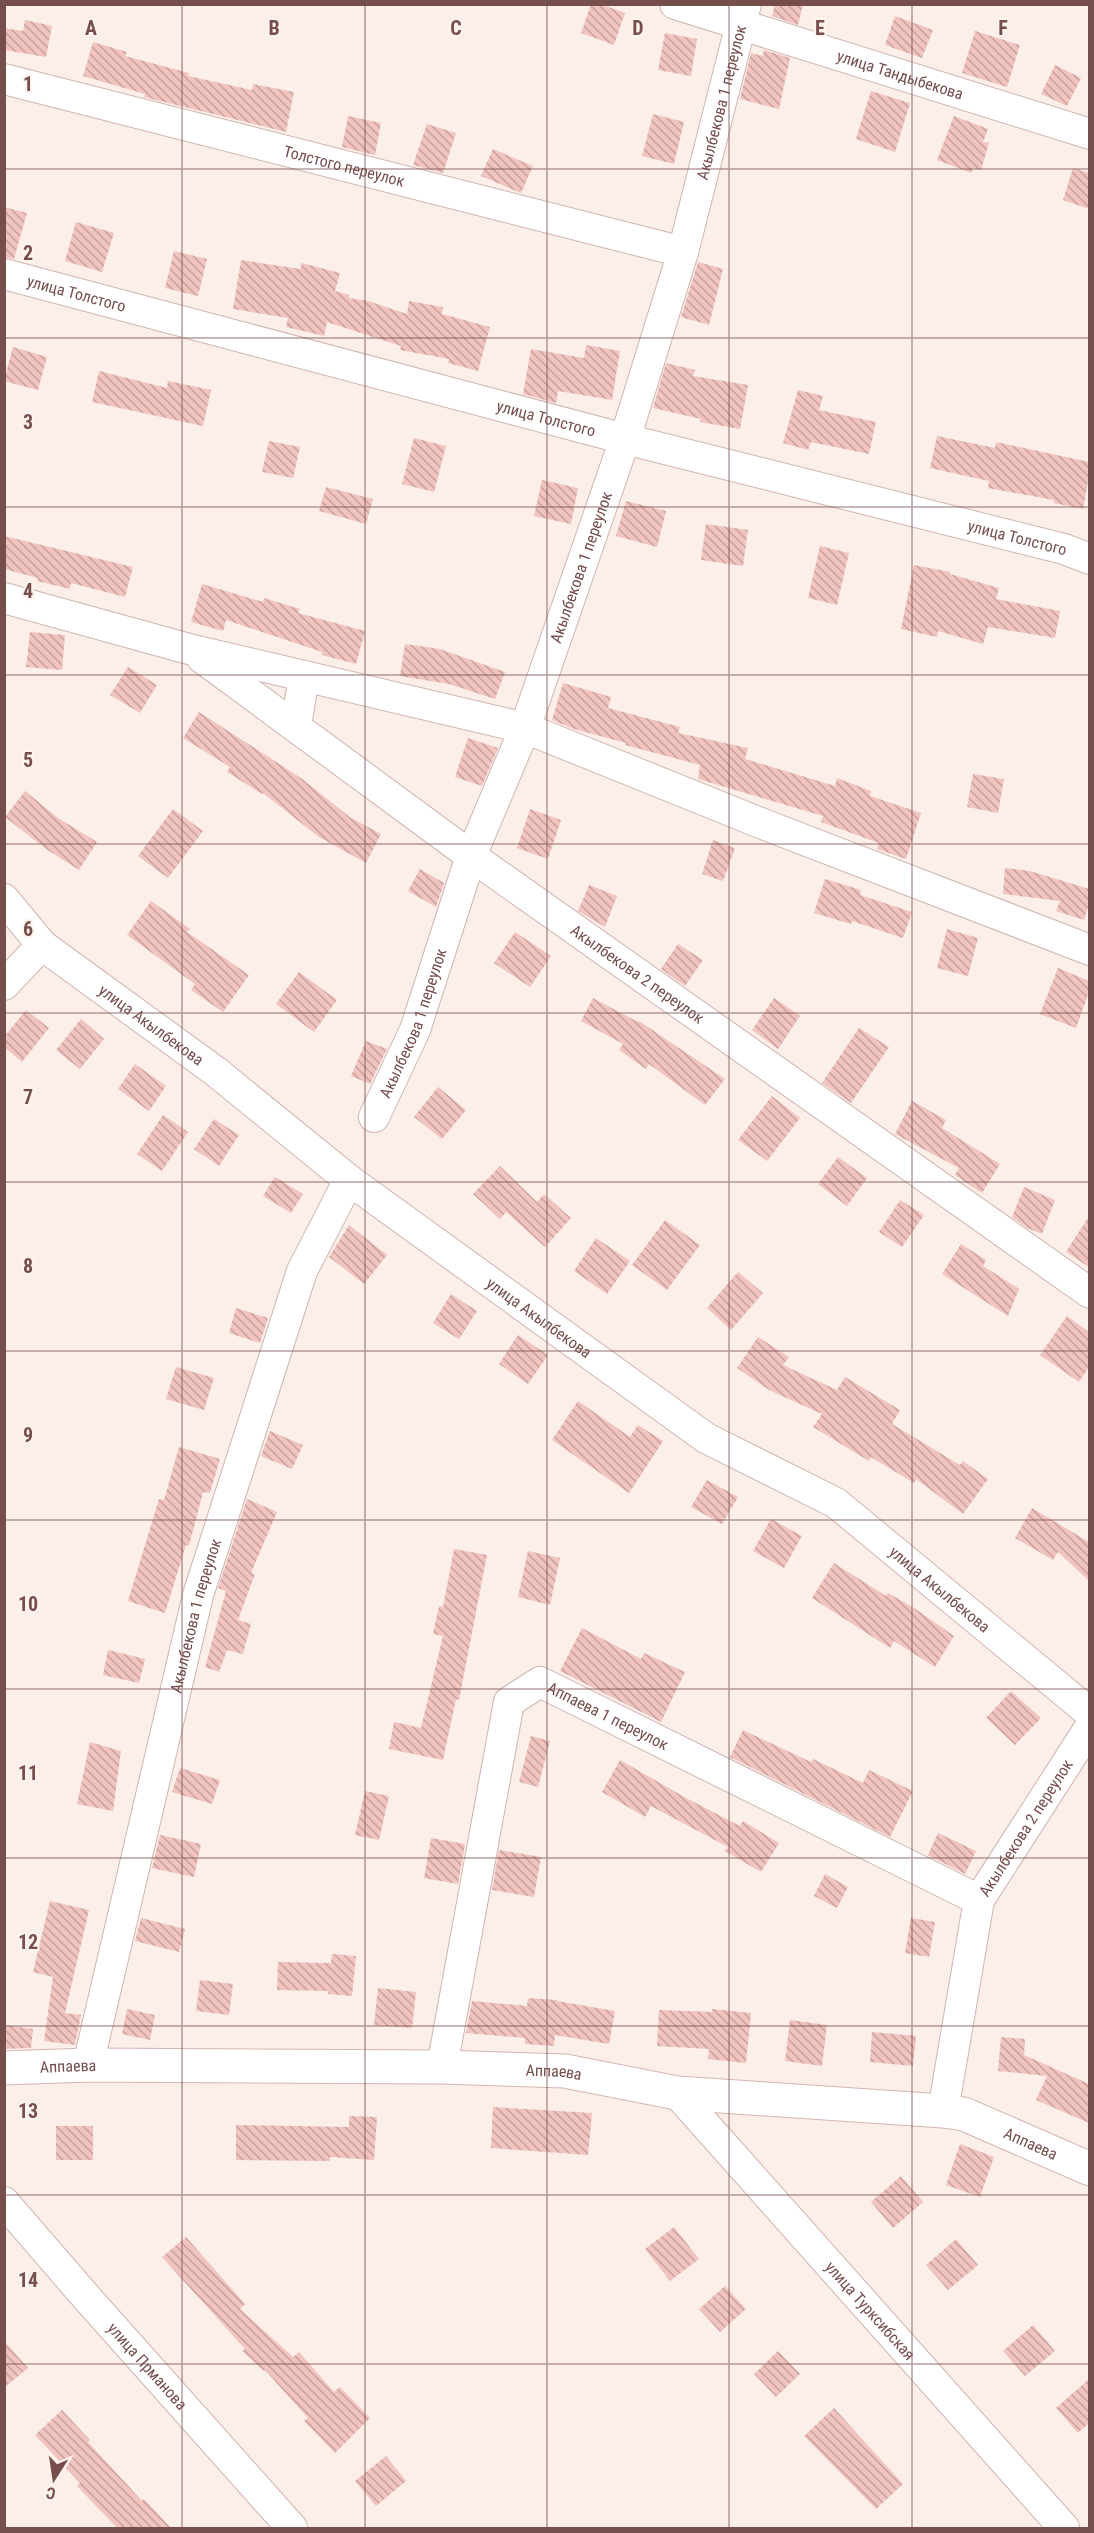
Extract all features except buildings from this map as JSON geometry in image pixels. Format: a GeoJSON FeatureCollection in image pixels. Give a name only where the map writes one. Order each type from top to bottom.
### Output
{"type":"FeatureCollection","features":[{"type":"Feature","properties":{"kind":"street","name":"улица Тандыбекова"},"geometry":{"type":"LineString","coordinates":[[675,4],[743,15],[1089,134]]}},
{"type":"Feature","properties":{"kind":"street","name":"Акылбекова 1 переулок"},"geometry":{"type":"LineString","coordinates":[[374,1117],[415,1030],[471,856],[525,728],[625,439],[683,252],[743,15]]}},
{"type":"Feature","properties":{"kind":"street","name":"Толстого переулок"},"geometry":{"type":"LineString","coordinates":[[4,79],[683,252]]}},
{"type":"Feature","properties":{"kind":"street","name":"улица Толстого"},"geometry":{"type":"LineString","coordinates":[[4,274],[625,439],[1052,546],[1089,558]]}},
{"type":"Feature","properties":{"kind":"street","name":"Акылбекова 2 переулок"},"geometry":{"type":"LineString","coordinates":[[4,598],[189,649],[525,728],[1089,950]]}},
{"type":"Feature","properties":{"kind":"street","name":"Акылбекова 2 переулок"},"geometry":{"type":"LineString","coordinates":[[189,649],[471,856],[1089,1293]]}},
{"type":"Feature","properties":{"kind":"street"},"geometry":{"type":"LineString","coordinates":[[296,726],[304,676]]}},
{"type":"Feature","properties":{"kind":"street","name":"улица Акылбекова"},"geometry":{"type":"LineString","coordinates":[[4,899],[42,945],[216,1071],[349,1180],[706,1438],[836,1503],[1089,1713]]}},
{"type":"Feature","properties":{"kind":"street"},"geometry":{"type":"LineString","coordinates":[[4,985],[42,945]]}},
{"type":"Feature","properties":{"kind":"street","name":"Акылбекова 1 переулок"},"geometry":{"type":"LineString","coordinates":[[88,2065],[198,1595],[302,1271],[349,1180]]}},
{"type":"Feature","properties":{"kind":"street","name":"Аппаева 1 переулок"},"geometry":{"type":"LineString","coordinates":[[442,2067],[509,1702],[540,1682],[979,1900]]}},
{"type":"Feature","properties":{"kind":"street","name":"Акылбекова 2 переулок"},"geometry":{"type":"LineString","coordinates":[[943,2110],[979,1900],[1089,1727]]}},
{"type":"Feature","properties":{"kind":"street","name":"Аппаева"},"geometry":{"type":"LineString","coordinates":[[4,2068],[88,2065],[442,2067],[565,2071],[677,2093],[943,2110],[964,2114],[1089,2169]]}},
{"type":"Feature","properties":{"kind":"street","name":"улица Турксибская"},"geometry":{"type":"LineString","coordinates":[[677,2093],[1065,2529]]}},
{"type":"Feature","properties":{"kind":"street","name":"улица Прманова"},"geometry":{"type":"LineString","coordinates":[[4,2202],[292,2529]]}}]}
